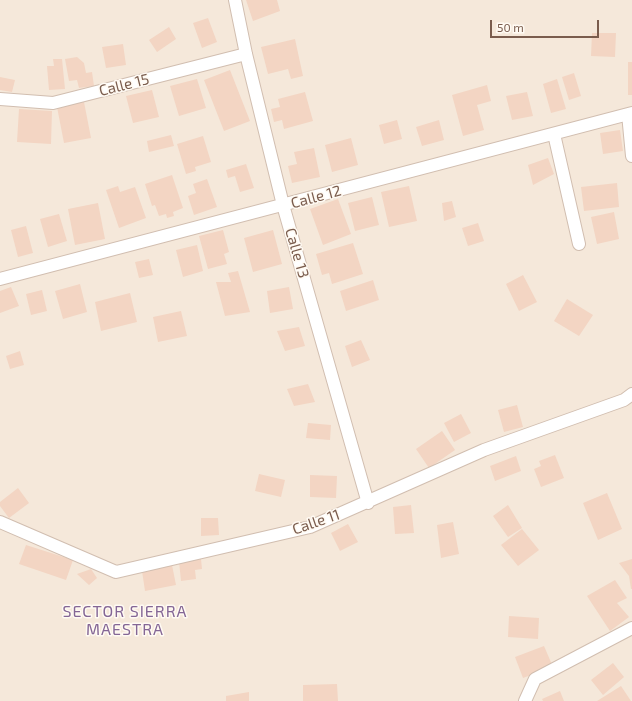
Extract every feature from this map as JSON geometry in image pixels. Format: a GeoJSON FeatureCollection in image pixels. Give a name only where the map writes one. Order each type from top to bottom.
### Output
{"type":"FeatureCollection","features":[{"type":"Feature","properties":{"kind":"street","name":"Calle 13"},"geometry":{"type":"LineString","coordinates":[[235,0],[246,54],[284,205],[368,503]]}},
{"type":"Feature","properties":{"kind":"street","name":"Calle 15"},"geometry":{"type":"LineString","coordinates":[[0,99],[53,103],[246,54]]}},
{"type":"Feature","properties":{"kind":"street","name":"Calle 12"},"geometry":{"type":"LineString","coordinates":[[0,279],[630,114]]}},
{"type":"Feature","properties":{"kind":"street"},"geometry":{"type":"LineString","coordinates":[[630,114],[632,156]]}},
{"type":"Feature","properties":{"kind":"street"},"geometry":{"type":"LineString","coordinates":[[554,134],[580,244]]}},
{"type":"Feature","properties":{"kind":"street","name":"Calle 11"},"geometry":{"type":"LineString","coordinates":[[0,522],[116,572],[310,527],[368,503],[484,450],[628,397]]}},
{"type":"Feature","properties":{"kind":"street"},"geometry":{"type":"LineString","coordinates":[[525,701],[535,680],[632,628]]}},
{"type":"Feature","properties":{"kind":"shaded area"},"geometry":{"type":"Polygon","coordinates":[[[0,0],[632,0],[632,701],[0,701],[0,0]]]}},
{"type":"Feature","properties":{"kind":"building"},"geometry":{"type":"Polygon","coordinates":[[[246,0],[277,0],[280,11],[253,21],[246,0]]]}},
{"type":"Feature","properties":{"kind":"building"},"geometry":{"type":"Polygon","coordinates":[[[208,18],[217,42],[202,48],[193,23],[208,18]]]}},
{"type":"Feature","properties":{"kind":"building"},"geometry":{"type":"Polygon","coordinates":[[[169,27],[176,39],[157,52],[149,40],[169,27]]]}},
{"type":"Feature","properties":{"kind":"building"},"geometry":{"type":"Polygon","coordinates":[[[592,33],[616,33],[615,57],[591,56],[592,33]]]}},
{"type":"Feature","properties":{"kind":"building"},"geometry":{"type":"Polygon","coordinates":[[[295,39],[303,76],[291,79],[288,69],[268,74],[261,47],[295,39]]]}},
{"type":"Feature","properties":{"kind":"building"},"geometry":{"type":"Polygon","coordinates":[[[123,44],[126,65],[106,68],[102,47],[123,44]]]}},
{"type":"Feature","properties":{"kind":"building"},"geometry":{"type":"Polygon","coordinates":[[[77,57],[84,63],[86,73],[92,72],[94,86],[79,88],[77,80],[69,81],[65,59],[77,57]]]}},
{"type":"Feature","properties":{"kind":"building"},"geometry":{"type":"Polygon","coordinates":[[[53,59],[62,59],[65,89],[49,90],[47,66],[54,66],[53,59]]]}},
{"type":"Feature","properties":{"kind":"building"},"geometry":{"type":"Polygon","coordinates":[[[628,62],[632,62],[632,95],[628,95],[628,62]]]}},
{"type":"Feature","properties":{"kind":"building"},"geometry":{"type":"Polygon","coordinates":[[[230,70],[250,121],[224,131],[204,80],[230,70]]]}},
{"type":"Feature","properties":{"kind":"building"},"geometry":{"type":"Polygon","coordinates":[[[574,73],[581,96],[569,100],[562,77],[574,73]]]}},
{"type":"Feature","properties":{"kind":"building"},"geometry":{"type":"Polygon","coordinates":[[[0,77],[15,80],[12,92],[0,90],[0,77]]]}},
{"type":"Feature","properties":{"kind":"building"},"geometry":{"type":"Polygon","coordinates":[[[197,79],[206,108],[179,116],[170,86],[197,79]]]}},
{"type":"Feature","properties":{"kind":"building"},"geometry":{"type":"Polygon","coordinates":[[[557,79],[566,109],[551,113],[543,84],[557,79]]]}},
{"type":"Feature","properties":{"kind":"building"},"geometry":{"type":"Polygon","coordinates":[[[487,85],[491,101],[477,105],[484,130],[463,136],[452,95],[487,85]]]}},
{"type":"Feature","properties":{"kind":"building"},"geometry":{"type":"Polygon","coordinates":[[[152,90],[159,117],[133,123],[126,96],[152,90]]]}},
{"type":"Feature","properties":{"kind":"building"},"geometry":{"type":"Polygon","coordinates":[[[305,92],[313,121],[284,129],[282,120],[274,122],[271,109],[280,107],[278,99],[305,92]]]}},
{"type":"Feature","properties":{"kind":"building"},"geometry":{"type":"Polygon","coordinates":[[[527,92],[533,116],[512,120],[506,96],[527,92]]]}},
{"type":"Feature","properties":{"kind":"building"},"geometry":{"type":"Polygon","coordinates":[[[84,102],[91,138],[64,143],[57,107],[84,102]]]}},
{"type":"Feature","properties":{"kind":"building"},"geometry":{"type":"Polygon","coordinates":[[[19,109],[52,111],[51,144],[17,142],[19,109]]]}},
{"type":"Feature","properties":{"kind":"building"},"geometry":{"type":"Polygon","coordinates":[[[397,120],[402,139],[384,144],[379,125],[397,120]]]}},
{"type":"Feature","properties":{"kind":"building"},"geometry":{"type":"Polygon","coordinates":[[[439,120],[444,140],[422,146],[416,127],[439,120]]]}},
{"type":"Feature","properties":{"kind":"building"},"geometry":{"type":"Polygon","coordinates":[[[620,130],[623,151],[603,154],[600,133],[620,130]]]}},
{"type":"Feature","properties":{"kind":"building"},"geometry":{"type":"Polygon","coordinates":[[[171,135],[174,146],[149,152],[147,141],[171,135]]]}},
{"type":"Feature","properties":{"kind":"building"},"geometry":{"type":"Polygon","coordinates":[[[203,136],[211,162],[195,167],[196,171],[186,174],[177,144],[203,136]]]}},
{"type":"Feature","properties":{"kind":"building"},"geometry":{"type":"Polygon","coordinates":[[[351,138],[358,165],[332,172],[325,145],[351,138]]]}},
{"type":"Feature","properties":{"kind":"building"},"geometry":{"type":"Polygon","coordinates":[[[314,148],[320,177],[292,183],[288,166],[297,164],[294,152],[314,148]]]}},
{"type":"Feature","properties":{"kind":"building"},"geometry":{"type":"Polygon","coordinates":[[[548,158],[554,174],[533,185],[528,165],[548,158]]]}},
{"type":"Feature","properties":{"kind":"building"},"geometry":{"type":"Polygon","coordinates":[[[246,164],[254,188],[240,192],[235,176],[228,178],[226,170],[246,164]]]}},
{"type":"Feature","properties":{"kind":"building"},"geometry":{"type":"Polygon","coordinates":[[[172,175],[183,208],[173,212],[174,216],[167,218],[166,214],[159,216],[155,205],[152,206],[145,184],[172,175]]]}},
{"type":"Feature","properties":{"kind":"building"},"geometry":{"type":"Polygon","coordinates":[[[207,179],[217,207],[194,215],[188,196],[196,193],[193,184],[207,179]]]}},
{"type":"Feature","properties":{"kind":"building"},"geometry":{"type":"Polygon","coordinates":[[[617,183],[619,207],[584,211],[581,187],[617,183]]]}},
{"type":"Feature","properties":{"kind":"building"},"geometry":{"type":"Polygon","coordinates":[[[118,186],[120,192],[135,187],[146,218],[119,228],[106,190],[118,186]]]}},
{"type":"Feature","properties":{"kind":"building"},"geometry":{"type":"Polygon","coordinates":[[[409,186],[417,221],[389,227],[381,192],[409,186]]]}},
{"type":"Feature","properties":{"kind":"building"},"geometry":{"type":"Polygon","coordinates":[[[372,197],[379,225],[355,231],[348,203],[372,197]]]}},
{"type":"Feature","properties":{"kind":"building"},"geometry":{"type":"Polygon","coordinates":[[[338,199],[351,234],[323,245],[310,209],[338,199]]]}},
{"type":"Feature","properties":{"kind":"building"},"geometry":{"type":"Polygon","coordinates":[[[452,201],[456,217],[444,221],[442,203],[452,201]]]}},
{"type":"Feature","properties":{"kind":"building"},"geometry":{"type":"Polygon","coordinates":[[[98,203],[105,239],[75,245],[68,209],[98,203]]]}},
{"type":"Feature","properties":{"kind":"building"},"geometry":{"type":"Polygon","coordinates":[[[614,212],[619,239],[597,244],[591,217],[614,212]]]}},
{"type":"Feature","properties":{"kind":"building"},"geometry":{"type":"Polygon","coordinates":[[[59,214],[67,241],[48,247],[40,219],[59,214]]]}},
{"type":"Feature","properties":{"kind":"building"},"geometry":{"type":"Polygon","coordinates":[[[478,223],[484,241],[468,246],[462,228],[478,223]]]}},
{"type":"Feature","properties":{"kind":"building"},"geometry":{"type":"Polygon","coordinates":[[[26,226],[33,253],[18,257],[11,230],[26,226]]]}},
{"type":"Feature","properties":{"kind":"building"},"geometry":{"type":"Polygon","coordinates":[[[223,230],[229,252],[224,254],[227,264],[208,269],[199,236],[223,230]]]}},
{"type":"Feature","properties":{"kind":"building"},"geometry":{"type":"Polygon","coordinates":[[[273,230],[282,264],[253,272],[244,238],[273,230]]]}},
{"type":"Feature","properties":{"kind":"building"},"geometry":{"type":"Polygon","coordinates":[[[353,243],[363,274],[332,284],[329,273],[322,275],[316,254],[353,243]]]}},
{"type":"Feature","properties":{"kind":"building"},"geometry":{"type":"Polygon","coordinates":[[[197,245],[203,271],[183,277],[176,250],[197,245]]]}},
{"type":"Feature","properties":{"kind":"building"},"geometry":{"type":"Polygon","coordinates":[[[149,259],[153,275],[139,278],[135,262],[149,259]]]}},
{"type":"Feature","properties":{"kind":"building"},"geometry":{"type":"Polygon","coordinates":[[[238,271],[250,312],[225,316],[216,282],[231,282],[228,273],[238,271]]]}},
{"type":"Feature","properties":{"kind":"building"},"geometry":{"type":"Polygon","coordinates":[[[523,275],[537,302],[519,311],[506,284],[523,275]]]}},
{"type":"Feature","properties":{"kind":"building"},"geometry":{"type":"Polygon","coordinates":[[[373,280],[379,300],[346,311],[340,291],[373,280]]]}},
{"type":"Feature","properties":{"kind":"building"},"geometry":{"type":"Polygon","coordinates":[[[80,284],[87,312],[63,319],[55,291],[80,284]]]}},
{"type":"Feature","properties":{"kind":"building"},"geometry":{"type":"Polygon","coordinates":[[[11,287],[19,306],[0,313],[0,291],[11,287]]]}},
{"type":"Feature","properties":{"kind":"building"},"geometry":{"type":"Polygon","coordinates":[[[289,287],[293,309],[270,313],[267,291],[289,287]]]}},
{"type":"Feature","properties":{"kind":"building"},"geometry":{"type":"Polygon","coordinates":[[[42,290],[47,311],[31,315],[26,294],[42,290]]]}},
{"type":"Feature","properties":{"kind":"building"},"geometry":{"type":"Polygon","coordinates":[[[130,293],[137,322],[101,331],[95,302],[130,293]]]}},
{"type":"Feature","properties":{"kind":"building"},"geometry":{"type":"Polygon","coordinates":[[[567,299],[593,315],[579,336],[554,321],[567,299]]]}},
{"type":"Feature","properties":{"kind":"building"},"geometry":{"type":"Polygon","coordinates":[[[181,311],[187,336],[158,342],[153,317],[181,311]]]}},
{"type":"Feature","properties":{"kind":"building"},"geometry":{"type":"Polygon","coordinates":[[[299,327],[305,346],[285,351],[277,331],[299,327]]]}},
{"type":"Feature","properties":{"kind":"building"},"geometry":{"type":"Polygon","coordinates":[[[361,340],[370,360],[352,367],[345,346],[361,340]]]}},
{"type":"Feature","properties":{"kind":"building"},"geometry":{"type":"Polygon","coordinates":[[[20,351],[24,365],[10,369],[6,356],[20,351]]]}},
{"type":"Feature","properties":{"kind":"building"},"geometry":{"type":"Polygon","coordinates":[[[308,384],[315,402],[294,406],[287,389],[308,384]]]}},
{"type":"Feature","properties":{"kind":"building"},"geometry":{"type":"Polygon","coordinates":[[[517,405],[523,427],[504,432],[498,410],[517,405]]]}},
{"type":"Feature","properties":{"kind":"building"},"geometry":{"type":"Polygon","coordinates":[[[461,414],[471,433],[454,442],[444,423],[461,414]]]}},
{"type":"Feature","properties":{"kind":"building"},"geometry":{"type":"Polygon","coordinates":[[[308,423],[331,425],[330,440],[306,438],[308,423]]]}},
{"type":"Feature","properties":{"kind":"building"},"geometry":{"type":"Polygon","coordinates":[[[442,431],[455,450],[429,468],[416,449],[442,431]]]}},
{"type":"Feature","properties":{"kind":"building"},"geometry":{"type":"Polygon","coordinates":[[[555,455],[564,478],[541,487],[534,469],[541,466],[539,461],[555,455]]]}},
{"type":"Feature","properties":{"kind":"building"},"geometry":{"type":"Polygon","coordinates":[[[516,456],[521,471],[495,481],[490,466],[516,456]]]}},
{"type":"Feature","properties":{"kind":"building"},"geometry":{"type":"Polygon","coordinates":[[[259,474],[285,480],[281,497],[255,491],[259,474]]]}},
{"type":"Feature","properties":{"kind":"building"},"geometry":{"type":"Polygon","coordinates":[[[310,475],[337,476],[336,498],[310,497],[310,475]]]}},
{"type":"Feature","properties":{"kind":"building"},"geometry":{"type":"Polygon","coordinates":[[[18,488],[29,503],[9,518],[0,506],[0,502],[18,488]]]}},
{"type":"Feature","properties":{"kind":"building"},"geometry":{"type":"Polygon","coordinates":[[[607,493],[622,529],[598,540],[583,503],[607,493]]]}},
{"type":"Feature","properties":{"kind":"building"},"geometry":{"type":"Polygon","coordinates":[[[411,505],[414,533],[395,534],[393,507],[411,505]]]}},
{"type":"Feature","properties":{"kind":"building"},"geometry":{"type":"Polygon","coordinates":[[[508,505],[522,528],[508,537],[493,516],[508,505]]]}},
{"type":"Feature","properties":{"kind":"building"},"geometry":{"type":"Polygon","coordinates":[[[201,518],[218,518],[219,535],[201,536],[201,518]]]}},
{"type":"Feature","properties":{"kind":"building"},"geometry":{"type":"Polygon","coordinates":[[[453,522],[459,554],[441,558],[437,525],[453,522]]]}},
{"type":"Feature","properties":{"kind":"building"},"geometry":{"type":"Polygon","coordinates":[[[348,524],[358,542],[340,551],[331,533],[348,524]]]}},
{"type":"Feature","properties":{"kind":"building"},"geometry":{"type":"Polygon","coordinates":[[[522,529],[539,550],[518,566],[501,545],[522,529]]]}},
{"type":"Feature","properties":{"kind":"building"},"geometry":{"type":"Polygon","coordinates":[[[26,545],[73,560],[66,580],[19,564],[26,545]]]}},
{"type":"Feature","properties":{"kind":"building"},"geometry":{"type":"Polygon","coordinates":[[[201,559],[202,569],[195,570],[196,579],[181,581],[179,561],[201,559]]]}},
{"type":"Feature","properties":{"kind":"building"},"geometry":{"type":"Polygon","coordinates":[[[632,559],[631,589],[629,576],[619,563],[632,559]]]}},
{"type":"Feature","properties":{"kind":"building"},"geometry":{"type":"Polygon","coordinates":[[[172,565],[176,585],[145,591],[142,571],[172,565]]]}},
{"type":"Feature","properties":{"kind":"building"},"geometry":{"type":"Polygon","coordinates":[[[91,569],[97,578],[89,585],[77,574],[91,569]]]}},
{"type":"Feature","properties":{"kind":"building"},"geometry":{"type":"Polygon","coordinates":[[[615,580],[627,598],[617,603],[629,617],[610,631],[587,596],[615,580]]]}},
{"type":"Feature","properties":{"kind":"building"},"geometry":{"type":"Polygon","coordinates":[[[509,616],[539,618],[538,639],[508,637],[509,616]]]}},
{"type":"Feature","properties":{"kind":"building"},"geometry":{"type":"Polygon","coordinates":[[[544,646],[553,667],[523,678],[515,657],[544,646]]]}},
{"type":"Feature","properties":{"kind":"building"},"geometry":{"type":"Polygon","coordinates":[[[613,663],[624,677],[603,695],[591,680],[613,663]]]}},
{"type":"Feature","properties":{"kind":"building"},"geometry":{"type":"Polygon","coordinates":[[[337,684],[338,701],[303,701],[303,685],[337,684]]]}},
{"type":"Feature","properties":{"kind":"building"},"geometry":{"type":"Polygon","coordinates":[[[621,686],[631,701],[597,701],[621,686]]]}},
{"type":"Feature","properties":{"kind":"building"},"geometry":{"type":"Polygon","coordinates":[[[560,691],[564,701],[543,701],[542,699],[560,691]]]}},
{"type":"Feature","properties":{"kind":"building"},"geometry":{"type":"Polygon","coordinates":[[[249,692],[249,701],[226,701],[226,696],[249,692]]]}},
{"type":"Feature","properties":{"kind":"district","name":"SECTOR SIERRA MAESTRA"},"geometry":{"type":"Point","coordinates":[125,621]}}]}
